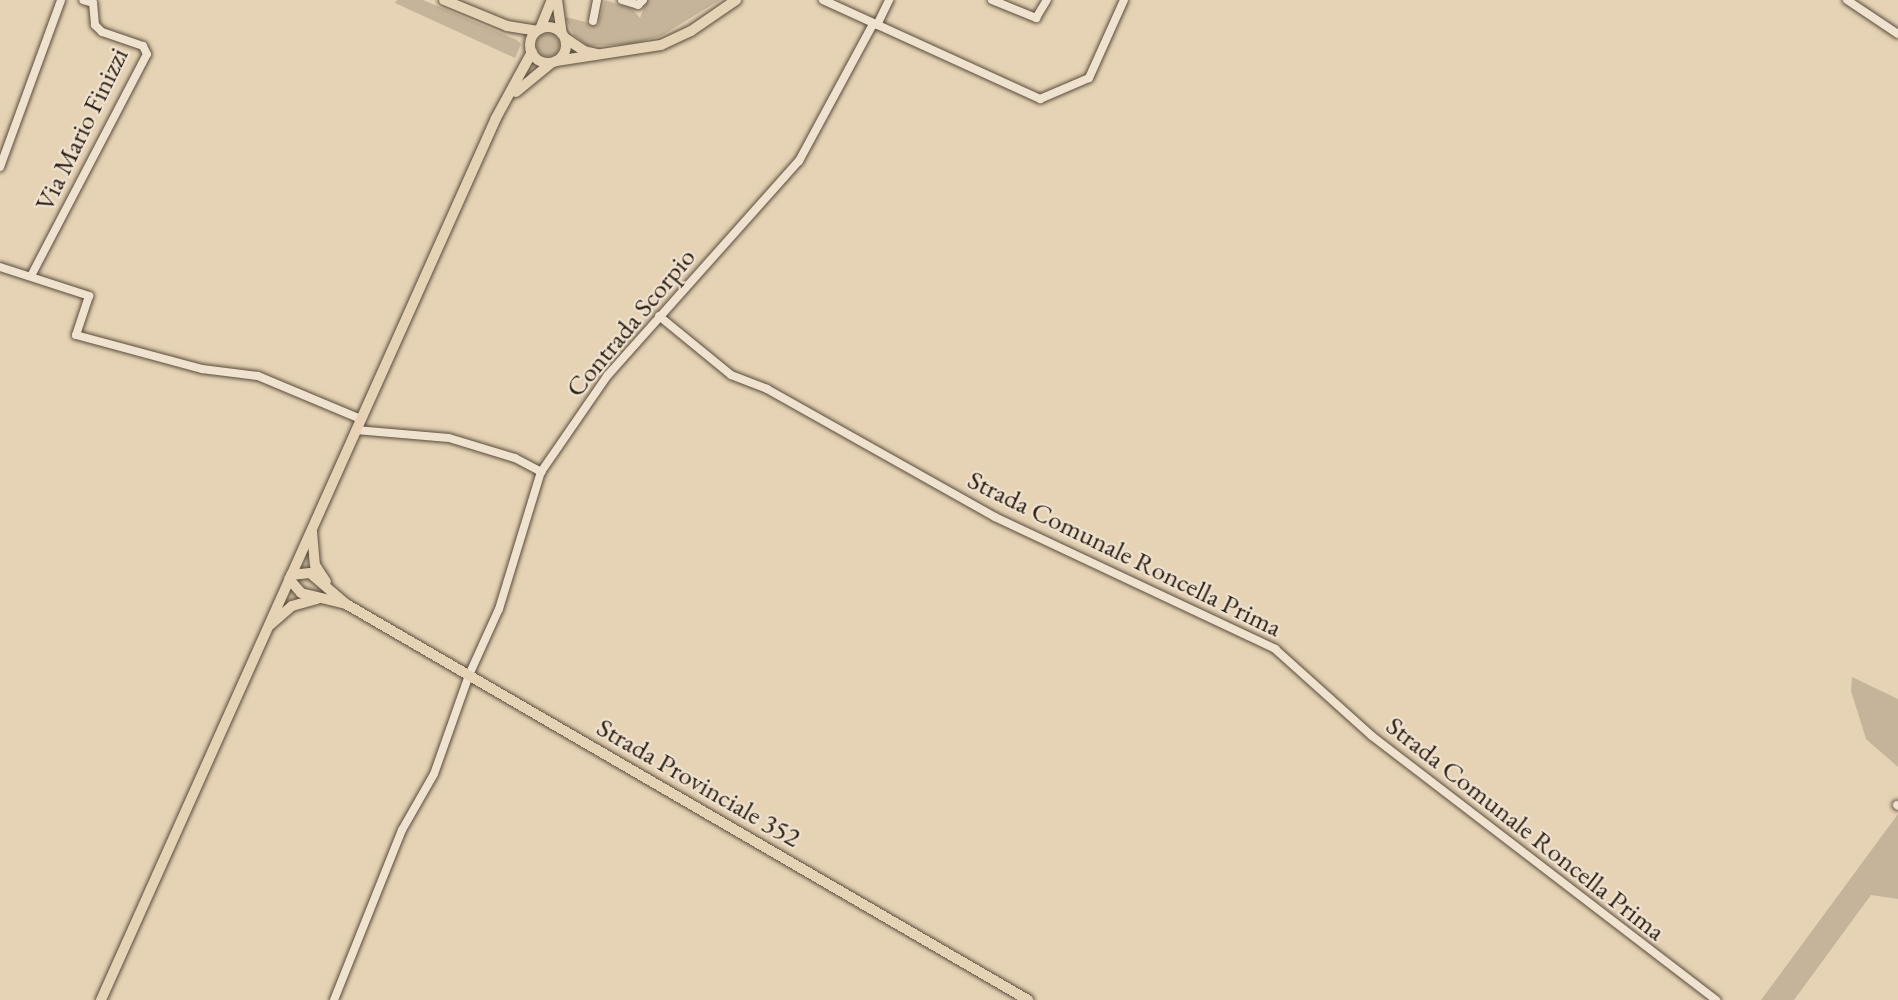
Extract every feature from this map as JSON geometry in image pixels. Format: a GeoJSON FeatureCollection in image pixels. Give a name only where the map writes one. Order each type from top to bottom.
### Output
{"type":"FeatureCollection","features":[{"type":"Feature","properties":{"kind":"main road"},"geometry":{"type":"LineString","coordinates":[[444,0],[507,26],[539,30],[550,27],[588,52],[616,55]]}},
{"type":"Feature","properties":{"kind":"main road"},"geometry":{"type":"LineString","coordinates":[[101,1000],[496,118],[554,0]]}},
{"type":"Feature","properties":{"kind":"main road"},"geometry":{"type":"LineString","coordinates":[[496,118],[518,90],[564,54],[563,36],[554,0]]}},
{"type":"Feature","properties":{"kind":"main road"},"geometry":{"type":"LineString","coordinates":[[507,26],[539,60],[553,62],[616,55],[648,50],[679,38],[736,0]]}},
{"type":"Feature","properties":{"kind":"main road","name":"Strada Provinciale 352"},"geometry":{"type":"LineString","coordinates":[[311,529],[315,566],[327,585]]}},
{"type":"Feature","properties":{"kind":"main road","name":"Strada Provinciale 352"},"geometry":{"type":"LineString","coordinates":[[346,604],[317,599],[301,593],[290,577],[310,573],[327,585],[346,604],[1028,1000]]}},
{"type":"Feature","properties":{"kind":"main road","name":"Strada Provinciale 352"},"geometry":{"type":"LineString","coordinates":[[267,627],[292,606],[317,599]]}},
{"type":"Feature","properties":{"kind":"street","name":"Via Mario Finizzi"},"geometry":{"type":"LineString","coordinates":[[0,166],[61,0]]}},
{"type":"Feature","properties":{"kind":"street","name":"Via Mario Finizzi"},"geometry":{"type":"LineString","coordinates":[[31,276],[147,54],[143,46],[102,32],[95,25],[93,3],[82,0]]}},
{"type":"Feature","properties":{"kind":"street"},"geometry":{"type":"LineString","coordinates":[[593,21],[597,0]]}},
{"type":"Feature","properties":{"kind":"street"},"geometry":{"type":"LineString","coordinates":[[622,0],[638,5],[643,0]]}},
{"type":"Feature","properties":{"kind":"street"},"geometry":{"type":"LineString","coordinates":[[823,0],[1040,99],[1089,78],[1124,0]]}},
{"type":"Feature","properties":{"kind":"street","name":"Contrada Scorpio"},"geometry":{"type":"LineString","coordinates":[[334,1000],[402,830],[434,774],[469,675],[499,609],[541,472],[597,388],[799,161],[889,0]]}},
{"type":"Feature","properties":{"kind":"street"},"geometry":{"type":"LineString","coordinates":[[992,0],[1036,18],[1047,0]]}},
{"type":"Feature","properties":{"kind":"street"},"geometry":{"type":"LineString","coordinates":[[1847,0],[1898,34]]}},
{"type":"Feature","properties":{"kind":"street"},"geometry":{"type":"LineString","coordinates":[[0,267],[88,296],[76,335],[202,369],[258,376],[361,419]]}},
{"type":"Feature","properties":{"kind":"street","name":"Strada Comunale Roncella Prima"},"geometry":{"type":"LineString","coordinates":[[659,316],[731,375],[767,389],[1002,521],[1282,654],[1372,736],[1716,1000]]}},
{"type":"Feature","properties":{"kind":"street"},"geometry":{"type":"LineString","coordinates":[[356,430],[449,438],[515,458],[541,472]]}},
{"type":"Feature","properties":{"kind":"shaded area"},"geometry":{"type":"Polygon","coordinates":[[[397,0],[423,0],[517,40],[521,44],[515,58],[395,3],[397,0]]]}},
{"type":"Feature","properties":{"kind":"shaded area"},"geometry":{"type":"Polygon","coordinates":[[[605,0],[632,9],[640,18],[647,0],[720,0],[661,36],[631,44],[588,46],[574,35],[565,17],[598,25],[605,0]]]}},
{"type":"Feature","properties":{"kind":"shaded area"},"geometry":{"type":"Polygon","coordinates":[[[548,34],[556,37],[559,45],[556,53],[548,56],[540,53],[537,45],[540,37],[548,34]]]}},
{"type":"Feature","properties":{"kind":"shaded area"},"geometry":{"type":"Polygon","coordinates":[[[1852,677],[1898,699],[1898,767],[1866,739],[1851,691],[1852,677]]]}},
{"type":"Feature","properties":{"kind":"shaded area"},"geometry":{"type":"Polygon","coordinates":[[[1898,814],[1898,899],[1871,895],[1794,1000],[1761,1000],[1898,814]]]}}]}
